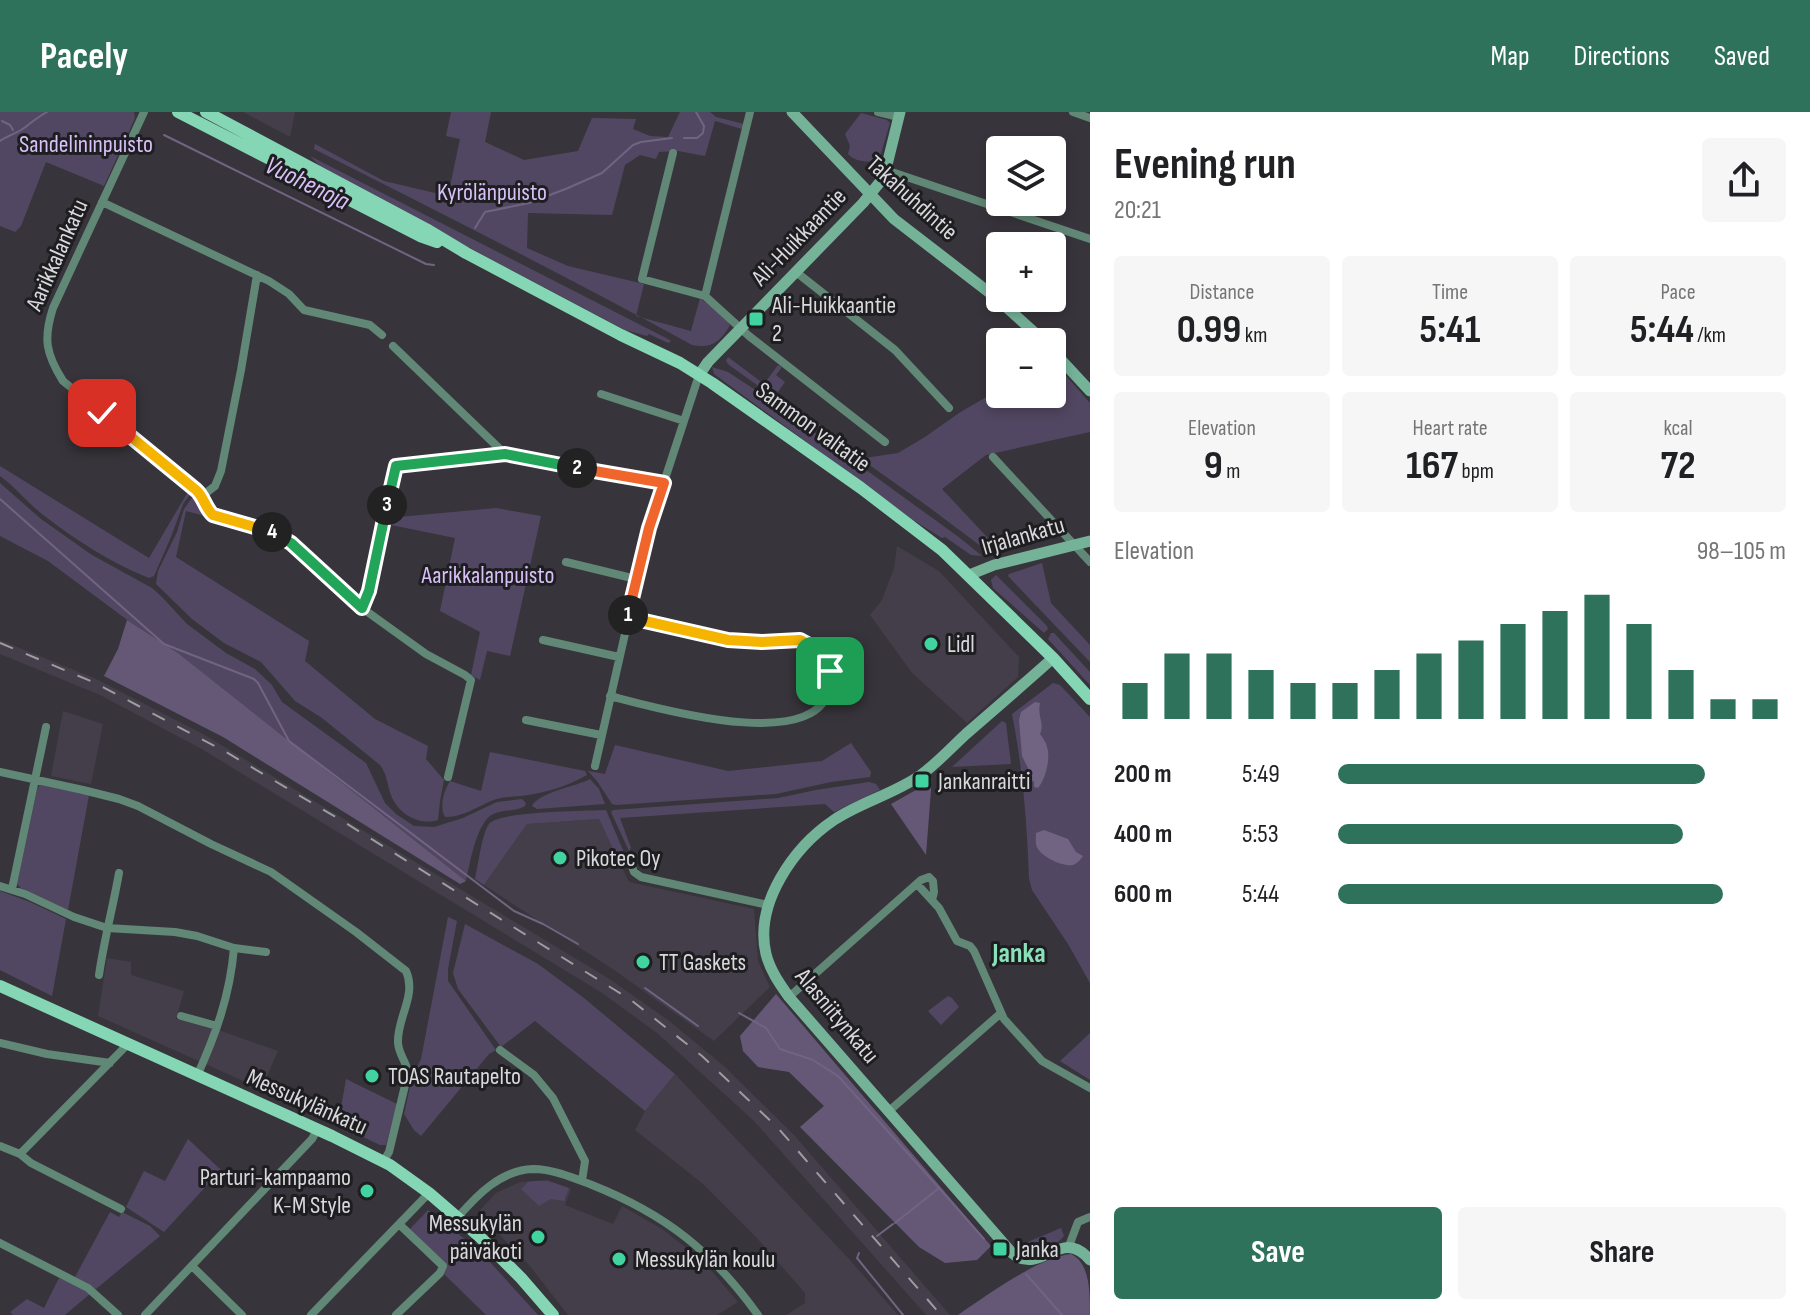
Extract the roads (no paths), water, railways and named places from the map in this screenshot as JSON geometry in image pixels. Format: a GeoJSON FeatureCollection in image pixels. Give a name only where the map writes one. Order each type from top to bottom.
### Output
{"type":"FeatureCollection","features":[{"type":"Feature","properties":{"kind":"main road","name":"Sammon valtatie"},"geometry":{"type":"LineString","coordinates":[[178,112],[420,236],[466,253]]}},
{"type":"Feature","properties":{"kind":"main road","name":"Sammon valtatie"},"geometry":{"type":"LineString","coordinates":[[206,112],[699,375],[739,401],[929,540],[969,575],[1090,699]]}},
{"type":"Feature","properties":{"kind":"main road","name":"Messukylänkatu"},"geometry":{"type":"LineString","coordinates":[[1,986],[383,1162],[458,1217],[502,1258],[553,1315]]}},
{"type":"Feature","properties":{"kind":"street","name":"Aarikkalankatu"},"geometry":{"type":"LineString","coordinates":[[144,112],[55,303],[48,323],[46,345],[52,363],[63,381],[202,496],[213,515],[284,538],[362,608],[426,654],[471,680],[448,777]]}},
{"type":"Feature","properties":{"kind":"street"},"geometry":{"type":"LineString","coordinates":[[705,296],[750,112]]}},
{"type":"Feature","properties":{"kind":"street","name":"Takahuhdintie"},"geometry":{"type":"LineString","coordinates":[[792,112],[907,230],[987,290],[1029,328]]}},
{"type":"Feature","properties":{"kind":"street"},"geometry":{"type":"LineString","coordinates":[[878,112],[900,115]]}},
{"type":"Feature","properties":{"kind":"street"},"geometry":{"type":"LineString","coordinates":[[1073,112],[1090,118]]}},
{"type":"Feature","properties":{"kind":"street","name":"Ali-Huikkaantie"},"geometry":{"type":"LineString","coordinates":[[699,375],[880,182],[900,115]]}},
{"type":"Feature","properties":{"kind":"street"},"geometry":{"type":"LineString","coordinates":[[673,153],[642,279],[705,296],[885,442]]}},
{"type":"Feature","properties":{"kind":"street"},"geometry":{"type":"LineString","coordinates":[[886,170],[1090,239]]}},
{"type":"Feature","properties":{"kind":"street"},"geometry":{"type":"LineString","coordinates":[[102,202],[257,275],[284,290],[304,310],[370,325],[382,335]]}},
{"type":"Feature","properties":{"kind":"street"},"geometry":{"type":"LineString","coordinates":[[796,272],[895,350],[949,408]]}},
{"type":"Feature","properties":{"kind":"street"},"geometry":{"type":"LineString","coordinates":[[202,496],[215,486],[221,471],[257,275]]}},
{"type":"Feature","properties":{"kind":"street"},"geometry":{"type":"LineString","coordinates":[[393,346],[505,454],[664,483]]}},
{"type":"Feature","properties":{"kind":"street"},"geometry":{"type":"LineString","coordinates":[[1066,365],[1090,391]]}},
{"type":"Feature","properties":{"kind":"street"},"geometry":{"type":"LineString","coordinates":[[595,766],[649,528],[699,375]]}},
{"type":"Feature","properties":{"kind":"street"},"geometry":{"type":"LineString","coordinates":[[601,394],[684,421]]}},
{"type":"Feature","properties":{"kind":"street"},"geometry":{"type":"LineString","coordinates":[[362,608],[369,591],[396,466],[505,454]]}},
{"type":"Feature","properties":{"kind":"street"},"geometry":{"type":"LineString","coordinates":[[993,457],[1090,562]]}},
{"type":"Feature","properties":{"kind":"street","name":"Irjalankatu"},"geometry":{"type":"LineString","coordinates":[[969,575],[994,565],[1090,541]]}},
{"type":"Feature","properties":{"kind":"street"},"geometry":{"type":"LineString","coordinates":[[566,562],[636,579]]}},
{"type":"Feature","properties":{"kind":"street"},"geometry":{"type":"LineString","coordinates":[[610,696],[718,720],[788,721],[814,713],[830,689],[831,672],[822,652],[800,640],[728,640],[627,617]]}},
{"type":"Feature","properties":{"kind":"street"},"geometry":{"type":"LineString","coordinates":[[543,640],[619,657]]}},
{"type":"Feature","properties":{"kind":"street","name":"Alasniitynkatu"},"geometry":{"type":"LineString","coordinates":[[1053,658],[920,775],[842,815],[804,845],[787,868],[768,905],[764,933],[766,953],[778,982],[789,997],[1016,1257],[1028,1261],[1069,1246]]}},
{"type":"Feature","properties":{"kind":"street"},"geometry":{"type":"LineString","coordinates":[[526,720],[601,735]]}},
{"type":"Feature","properties":{"kind":"street"},"geometry":{"type":"LineString","coordinates":[[12,889],[46,727]]}},
{"type":"Feature","properties":{"kind":"street"},"geometry":{"type":"LineString","coordinates":[[0,772],[129,802],[262,867],[406,971],[409,993],[398,1043],[408,1073],[389,1152],[383,1162]]}},
{"type":"Feature","properties":{"kind":"street"},"geometry":{"type":"LineString","coordinates":[[630,861],[634,872],[641,877],[768,905]]}},
{"type":"Feature","properties":{"kind":"street"},"geometry":{"type":"LineString","coordinates":[[99,975],[119,873]]}},
{"type":"Feature","properties":{"kind":"street"},"geometry":{"type":"LineString","coordinates":[[789,997],[925,877],[932,878],[932,900]]}},
{"type":"Feature","properties":{"kind":"street"},"geometry":{"type":"LineString","coordinates":[[917,884],[939,908],[957,941],[974,951],[1001,1013],[1042,1061],[1090,1088]]}},
{"type":"Feature","properties":{"kind":"street"},"geometry":{"type":"LineString","coordinates":[[0,886],[107,928],[175,932],[234,948],[266,952]]}},
{"type":"Feature","properties":{"kind":"street"},"geometry":{"type":"LineString","coordinates":[[197,1076],[225,1006],[234,948]]}},
{"type":"Feature","properties":{"kind":"street"},"geometry":{"type":"LineString","coordinates":[[889,1111],[1001,1013]]}},
{"type":"Feature","properties":{"kind":"street"},"geometry":{"type":"LineString","coordinates":[[181,1016],[217,1026]]}},
{"type":"Feature","properties":{"kind":"street"},"geometry":{"type":"LineString","coordinates":[[0,1043],[47,1054],[110,1063]]}},
{"type":"Feature","properties":{"kind":"street"},"geometry":{"type":"LineString","coordinates":[[20,1154],[127,1045]]}},
{"type":"Feature","properties":{"kind":"street"},"geometry":{"type":"LineString","coordinates":[[500,1050],[534,1075],[553,1098],[585,1161],[582,1181]]}},
{"type":"Feature","properties":{"kind":"street"},"geometry":{"type":"LineString","coordinates":[[145,1315],[263,1192],[317,1130]]}},
{"type":"Feature","properties":{"kind":"street"},"geometry":{"type":"LineString","coordinates":[[0,1146],[121,1209]]}},
{"type":"Feature","properties":{"kind":"street"},"geometry":{"type":"LineString","coordinates":[[458,1217],[480,1192],[498,1180],[533,1169],[555,1172],[622,1197],[659,1217],[691,1240],[730,1278],[758,1315]]}},
{"type":"Feature","properties":{"kind":"street"},"geometry":{"type":"LineString","coordinates":[[311,1315],[429,1193]]}},
{"type":"Feature","properties":{"kind":"street"},"geometry":{"type":"LineString","coordinates":[[1090,1217],[1078,1222],[1069,1246],[1080,1250],[1090,1260]]}},
{"type":"Feature","properties":{"kind":"street"},"geometry":{"type":"LineString","coordinates":[[396,1315],[440,1273],[443,1266],[400,1225]]}},
{"type":"Feature","properties":{"kind":"street"},"geometry":{"type":"LineString","coordinates":[[0,1243],[88,1288],[118,1315]]}},
{"type":"Feature","properties":{"kind":"street"},"geometry":{"type":"LineString","coordinates":[[192,1266],[242,1315]]}},
{"type":"Feature","properties":{"kind":"waterway","name":"Vuohenoja"},"geometry":{"type":"LineString","coordinates":[[0,141],[47,112]]}},
{"type":"Feature","properties":{"kind":"waterway","name":"Vuohenoja"},"geometry":{"type":"LineString","coordinates":[[684,138],[697,138],[703,133],[704,126],[696,112]]}},
{"type":"Feature","properties":{"kind":"waterway"},"geometry":{"type":"LineString","coordinates":[[2,121],[13,130]]}},
{"type":"Feature","properties":{"kind":"waterway","name":"Vuohenoja"},"geometry":{"type":"LineString","coordinates":[[164,135],[426,264],[434,265]]}},
{"type":"Feature","properties":{"kind":"waterway","name":"Vuohenoja"},"geometry":{"type":"LineString","coordinates":[[475,228],[485,212],[529,203],[568,188],[602,173],[633,145],[672,138]]}},
{"type":"Feature","properties":{"kind":"waterway"},"geometry":{"type":"LineString","coordinates":[[0,499],[164,644],[254,679],[289,741],[514,911],[578,944]]}},
{"type":"Feature","properties":{"kind":"waterway"},"geometry":{"type":"LineString","coordinates":[[645,988],[698,1026]]}},
{"type":"Feature","properties":{"kind":"waterway"},"geometry":{"type":"LineString","coordinates":[[739,1013],[766,1028],[780,1049],[813,1060],[838,1076],[939,1188],[895,1223]]}},
{"type":"Feature","properties":{"kind":"waterway"},"geometry":{"type":"LineString","coordinates":[[940,1189],[984,1239]]}},
{"type":"Feature","properties":{"kind":"waterway"},"geometry":{"type":"LineString","coordinates":[[877,1236],[893,1224]]}},
{"type":"Feature","properties":{"kind":"waterway"},"geometry":{"type":"LineString","coordinates":[[859,1253],[857,1258],[903,1315]]}},
{"type":"Feature","properties":{"kind":"waterway"},"geometry":{"type":"LineString","coordinates":[[1026,1274],[1062,1315]]}},
{"type":"Feature","properties":{"kind":"railway"},"geometry":{"type":"LineString","coordinates":[[0,643],[93,682],[226,752],[631,1000],[702,1056],[778,1128],[941,1315]]}},
{"type":"Feature","properties":{"kind":"place","name":"Ali-Huikkaantie 2"},"geometry":{"type":"Point","coordinates":[756,319]}},
{"type":"Feature","properties":{"kind":"place","name":"Lidl"},"geometry":{"type":"Point","coordinates":[931,644]}},
{"type":"Feature","properties":{"kind":"place","name":"Jankanraitti"},"geometry":{"type":"Point","coordinates":[922,781]}},
{"type":"Feature","properties":{"kind":"place","name":"Pikotec Oy"},"geometry":{"type":"Point","coordinates":[560,858]}},
{"type":"Feature","properties":{"kind":"place","name":"TT Gaskets"},"geometry":{"type":"Point","coordinates":[643,962]}},
{"type":"Feature","properties":{"kind":"place","name":"TOAS Rautapelto"},"geometry":{"type":"Point","coordinates":[372,1076]}},
{"type":"Feature","properties":{"kind":"place","name":"Parturi-kampaamo K-M Style"},"geometry":{"type":"Point","coordinates":[367,1191]}},
{"type":"Feature","properties":{"kind":"place","name":"Messukylän päiväkoti"},"geometry":{"type":"Point","coordinates":[538,1237]}},
{"type":"Feature","properties":{"kind":"place","name":"Janka"},"geometry":{"type":"Point","coordinates":[1000,1249]}},
{"type":"Feature","properties":{"kind":"place","name":"Messukylän koulu"},"geometry":{"type":"Point","coordinates":[619,1259]}},
{"type":"Feature","properties":{"kind":"district","name":"Janka"},"geometry":{"type":"Point","coordinates":[1019,953]}},
{"type":"Feature","properties":{"kind":"park label","name":"Sandelininpuisto"},"geometry":{"type":"Point","coordinates":[86,144]}},
{"type":"Feature","properties":{"kind":"park label","name":"Kyrölänpuisto"},"geometry":{"type":"Point","coordinates":[492,192]}},
{"type":"Feature","properties":{"kind":"park label","name":"Aarikkalanpuisto"},"geometry":{"type":"Point","coordinates":[488,575]}}]}
